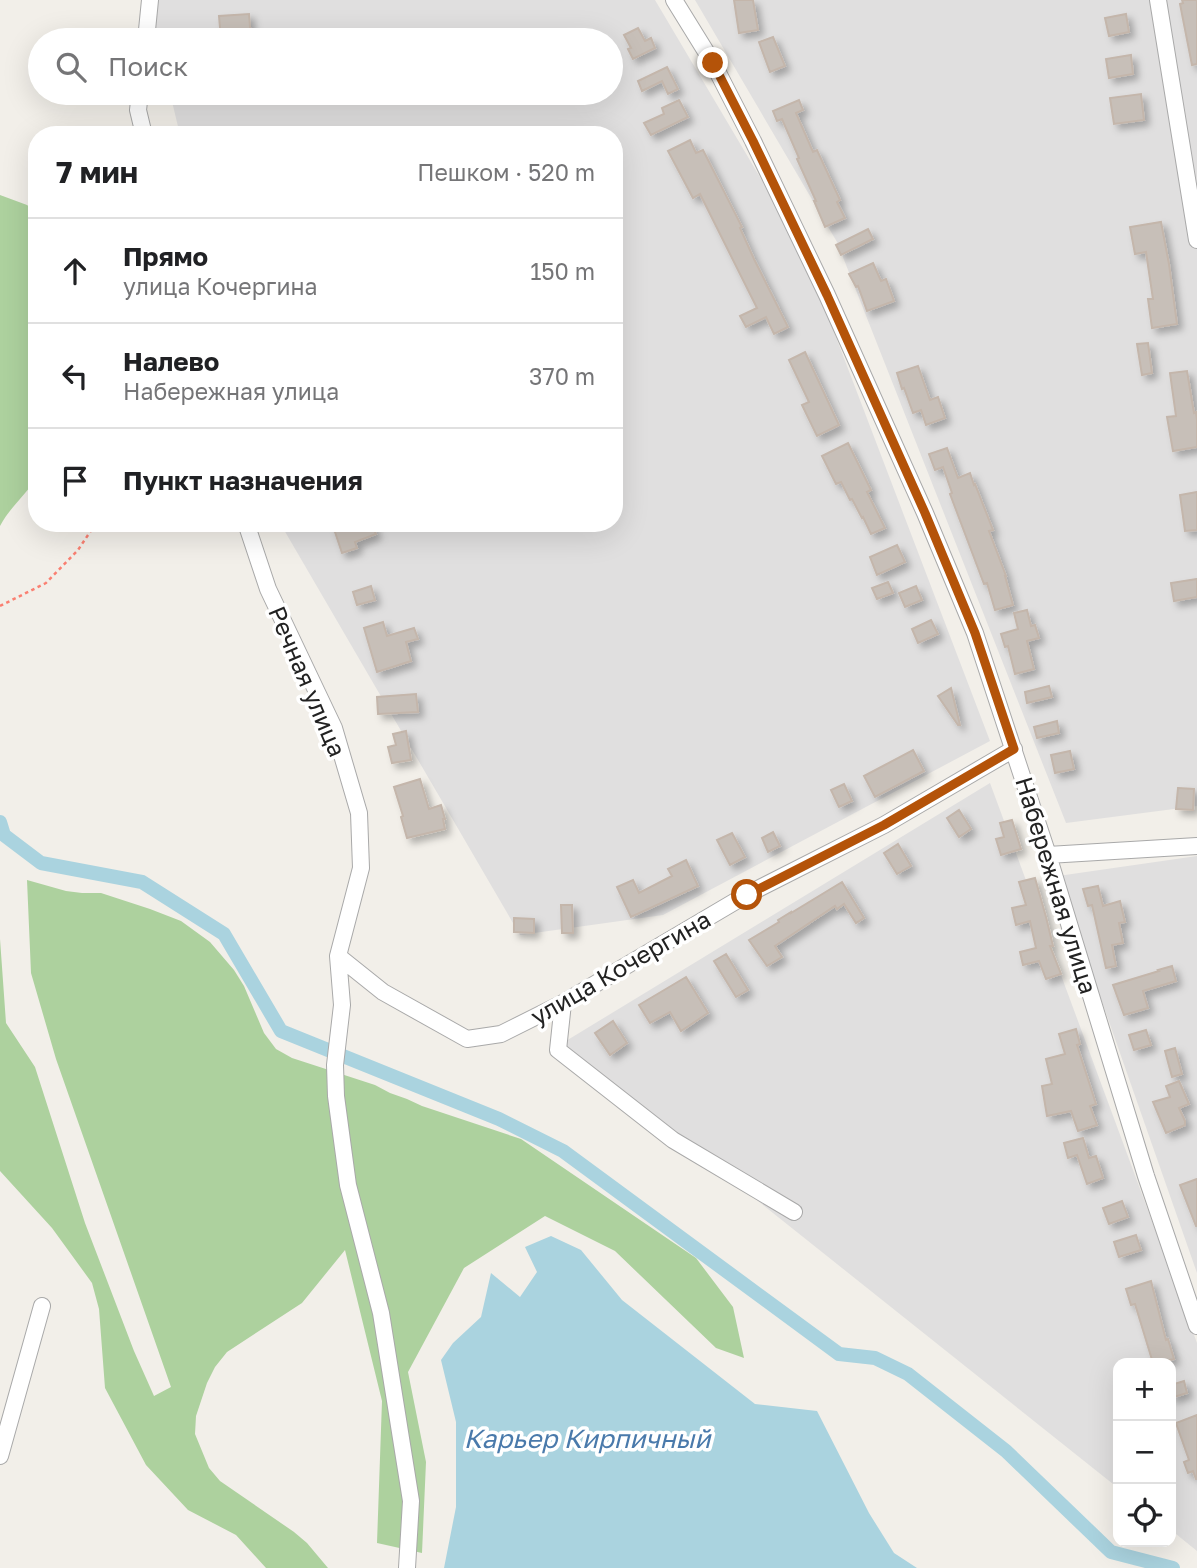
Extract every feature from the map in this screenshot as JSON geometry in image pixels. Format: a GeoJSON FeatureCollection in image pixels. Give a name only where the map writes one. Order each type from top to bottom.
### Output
{"type":"FeatureCollection","features":[{"type":"Feature","properties":{"kind":"street"},"geometry":{"type":"LineString","coordinates":[[147,28],[150,0]]}},
{"type":"Feature","properties":{"kind":"street","name":"Набережная улица"},"geometry":{"type":"LineString","coordinates":[[674,0],[713,63],[827,295],[925,513],[970,621],[1014,749],[1146,1176],[1197,1326]]}},
{"type":"Feature","properties":{"kind":"street"},"geometry":{"type":"LineString","coordinates":[[1158,0],[1197,240]]}},
{"type":"Feature","properties":{"kind":"street"},"geometry":{"type":"LineString","coordinates":[[139,105],[142,126]]}},
{"type":"Feature","properties":{"kind":"street","name":"Речная улица"},"geometry":{"type":"LineString","coordinates":[[249,532],[268,589],[334,728],[359,813],[361,868],[338,956],[342,1005],[335,1065],[336,1096],[348,1185],[381,1313],[411,1501],[407,1568]]}},
{"type":"Feature","properties":{"kind":"street","name":"улица Кочергина"},"geometry":{"type":"LineString","coordinates":[[338,956],[383,992],[467,1039],[502,1034],[563,1003],[747,895],[884,825],[1014,749]]}},
{"type":"Feature","properties":{"kind":"street"},"geometry":{"type":"LineString","coordinates":[[1048,855],[1197,846]]}},
{"type":"Feature","properties":{"kind":"street"},"geometry":{"type":"LineString","coordinates":[[563,1003],[558,1050],[673,1140],[794,1212]]}},
{"type":"Feature","properties":{"kind":"street"},"geometry":{"type":"LineString","coordinates":[[0,1456],[42,1306]]}},
{"type":"Feature","properties":{"kind":"path"},"geometry":{"type":"LineString","coordinates":[[0,606],[46,583],[78,550],[90,532]]}},
{"type":"Feature","properties":{"kind":"shaded area"},"geometry":{"type":"Polygon","coordinates":[[[147,0],[655,0],[802,248],[990,741],[663,915],[520,935],[285,532],[623,532],[623,126],[178,126],[173,105],[623,105],[623,28],[154,28],[147,0]]]}},
{"type":"Feature","properties":{"kind":"shaded area"},"geometry":{"type":"Polygon","coordinates":[[[695,0],[1197,0],[1197,806],[1066,823],[837,242],[695,0]]]}},
{"type":"Feature","properties":{"kind":"shaded area"},"geometry":{"type":"Polygon","coordinates":[[[990,783],[1197,1343],[1197,1551],[1176,1534],[1176,1358],[1113,1358],[1113,1484],[561,1044],[990,783]]]}},
{"type":"Feature","properties":{"kind":"shaded area"},"geometry":{"type":"Polygon","coordinates":[[[1197,856],[1197,1273],[1058,876],[1197,856]]]}},
{"type":"Feature","properties":{"kind":"green space"},"geometry":{"type":"Polygon","coordinates":[[[0,195],[28,206],[28,490],[0,526],[0,195]]]}},
{"type":"Feature","properties":{"kind":"green space"},"geometry":{"type":"Polygon","coordinates":[[[27,880],[66,891],[101,893],[181,921],[210,942],[234,970],[244,986],[264,1033],[276,1049],[292,1058],[375,1085],[422,1106],[521,1139],[696,1258],[733,1307],[744,1358],[716,1348],[615,1251],[545,1216],[464,1268],[408,1372],[426,1462],[422,1553],[377,1543],[382,1401],[345,1250],[302,1303],[227,1352],[207,1383],[196,1416],[195,1434],[209,1468],[220,1481],[294,1532],[328,1568],[266,1568],[236,1535],[188,1510],[146,1465],[105,1388],[99,1309],[92,1283],[52,1228],[0,1171],[0,939],[6,1023],[35,1067],[85,1223],[154,1396],[171,1387],[56,1059],[31,973],[27,880]]]}},
{"type":"Feature","properties":{"kind":"water","name":"Карьер Кирпичный"},"geometry":{"type":"Polygon","coordinates":[[[551,1236],[581,1250],[622,1300],[755,1404],[817,1411],[869,1513],[894,1553],[917,1568],[444,1568],[456,1507],[456,1422],[441,1360],[453,1343],[481,1317],[491,1273],[520,1297],[537,1272],[525,1247],[551,1236]]]}},
{"type":"Feature","properties":{"kind":"building"},"geometry":{"type":"Polygon","coordinates":[[[734,0],[753,0],[758,30],[739,33],[734,0]]]}},
{"type":"Feature","properties":{"kind":"building"},"geometry":{"type":"Polygon","coordinates":[[[1182,0],[1197,0],[1197,64],[1192,65],[1180,4],[1183,3],[1182,0]]]}},
{"type":"Feature","properties":{"kind":"building"},"geometry":{"type":"Polygon","coordinates":[[[249,14],[250,28],[220,28],[219,16],[249,14]]]}},
{"type":"Feature","properties":{"kind":"building"},"geometry":{"type":"Polygon","coordinates":[[[1126,14],[1129,32],[1109,36],[1105,18],[1126,14]]]}},
{"type":"Feature","properties":{"kind":"building"},"geometry":{"type":"Polygon","coordinates":[[[638,28],[645,41],[651,38],[655,48],[633,59],[624,35],[638,28]]]}},
{"type":"Feature","properties":{"kind":"building"},"geometry":{"type":"Polygon","coordinates":[[[773,37],[785,66],[770,72],[759,42],[773,37]]]}},
{"type":"Feature","properties":{"kind":"building"},"geometry":{"type":"Polygon","coordinates":[[[1131,55],[1133,74],[1109,78],[1106,59],[1131,55]]]}},
{"type":"Feature","properties":{"kind":"building"},"geometry":{"type":"Polygon","coordinates":[[[667,67],[678,89],[668,94],[662,81],[642,91],[638,81],[667,67]]]}},
{"type":"Feature","properties":{"kind":"building"},"geometry":{"type":"Polygon","coordinates":[[[1141,94],[1144,120],[1114,124],[1110,98],[1141,94]]]}},
{"type":"Feature","properties":{"kind":"building"},"geometry":{"type":"Polygon","coordinates":[[[679,100],[688,117],[651,135],[644,123],[664,114],[662,108],[679,100]]]}},
{"type":"Feature","properties":{"kind":"building"},"geometry":{"type":"Polygon","coordinates":[[[799,100],[803,110],[796,113],[813,152],[817,150],[840,200],[837,202],[845,218],[825,227],[782,119],[777,121],[773,111],[799,100]]]}},
{"type":"Feature","properties":{"kind":"building"},"geometry":{"type":"Polygon","coordinates":[[[690,140],[696,153],[703,150],[788,327],[774,334],[766,317],[746,327],[740,316],[757,308],[700,194],[693,198],[668,151],[690,140]]]}},
{"type":"Feature","properties":{"kind":"building"},"geometry":{"type":"Polygon","coordinates":[[[1161,222],[1177,324],[1152,328],[1148,299],[1153,299],[1146,252],[1135,254],[1130,227],[1161,222]]]}},
{"type":"Feature","properties":{"kind":"building"},"geometry":{"type":"Polygon","coordinates":[[[868,229],[873,239],[841,255],[836,245],[868,229]]]}},
{"type":"Feature","properties":{"kind":"building"},"geometry":{"type":"Polygon","coordinates":[[[873,263],[881,281],[886,279],[894,301],[867,311],[858,286],[856,287],[849,274],[873,263]]]}},
{"type":"Feature","properties":{"kind":"building"},"geometry":{"type":"Polygon","coordinates":[[[1148,343],[1152,373],[1142,375],[1137,344],[1148,343]]]}},
{"type":"Feature","properties":{"kind":"building"},"geometry":{"type":"Polygon","coordinates":[[[805,352],[839,425],[817,436],[802,405],[809,402],[789,360],[805,352]]]}},
{"type":"Feature","properties":{"kind":"building"},"geometry":{"type":"Polygon","coordinates":[[[918,366],[930,400],[938,397],[945,418],[926,425],[921,410],[913,413],[897,373],[918,366]]]}},
{"type":"Feature","properties":{"kind":"building"},"geometry":{"type":"Polygon","coordinates":[[[1187,371],[1194,413],[1196,412],[1197,447],[1173,451],[1167,417],[1176,416],[1170,373],[1187,371]]]}},
{"type":"Feature","properties":{"kind":"building"},"geometry":{"type":"Polygon","coordinates":[[[848,443],[871,490],[867,492],[885,528],[871,534],[841,482],[836,484],[822,456],[848,443]]]}},
{"type":"Feature","properties":{"kind":"building"},"geometry":{"type":"Polygon","coordinates":[[[947,448],[958,478],[970,473],[975,484],[993,530],[989,531],[1006,576],[1013,605],[995,610],[987,583],[984,584],[950,494],[952,493],[943,467],[935,470],[929,454],[947,448]]]}},
{"type":"Feature","properties":{"kind":"building"},"geometry":{"type":"Polygon","coordinates":[[[1197,492],[1197,530],[1185,531],[1180,495],[1197,492]]]}},
{"type":"Feature","properties":{"kind":"building"},"geometry":{"type":"Polygon","coordinates":[[[335,532],[375,532],[376,534],[355,542],[357,548],[342,553],[335,532]]]}},
{"type":"Feature","properties":{"kind":"building"},"geometry":{"type":"Polygon","coordinates":[[[897,545],[905,562],[877,575],[870,557],[897,545]]]}},
{"type":"Feature","properties":{"kind":"building"},"geometry":{"type":"Polygon","coordinates":[[[1197,579],[1197,597],[1174,601],[1171,583],[1197,579]]]}},
{"type":"Feature","properties":{"kind":"building"},"geometry":{"type":"Polygon","coordinates":[[[888,582],[893,593],[877,599],[872,588],[888,582]]]}},
{"type":"Feature","properties":{"kind":"building"},"geometry":{"type":"Polygon","coordinates":[[[371,586],[375,600],[357,605],[353,592],[371,586]]]}},
{"type":"Feature","properties":{"kind":"building"},"geometry":{"type":"Polygon","coordinates":[[[916,586],[922,600],[905,607],[899,593],[916,586]]]}},
{"type":"Feature","properties":{"kind":"building"},"geometry":{"type":"Polygon","coordinates":[[[1027,610],[1031,626],[1035,625],[1039,638],[1027,641],[1034,669],[1015,674],[1008,646],[1005,647],[1001,634],[1018,629],[1014,613],[1027,610]]]}},
{"type":"Feature","properties":{"kind":"building"},"geometry":{"type":"Polygon","coordinates":[[[931,620],[938,634],[918,643],[912,629],[931,620]]]}},
{"type":"Feature","properties":{"kind":"building"},"geometry":{"type":"Polygon","coordinates":[[[383,622],[387,636],[414,628],[418,639],[406,642],[411,661],[377,672],[364,628],[383,622]]]}},
{"type":"Feature","properties":{"kind":"building"},"geometry":{"type":"Polygon","coordinates":[[[1049,686],[1052,697],[1027,703],[1025,692],[1049,686]]]}},
{"type":"Feature","properties":{"kind":"building"},"geometry":{"type":"Polygon","coordinates":[[[951,688],[960,725],[938,696],[951,688]]]}},
{"type":"Feature","properties":{"kind":"building"},"geometry":{"type":"Polygon","coordinates":[[[416,694],[418,712],[378,714],[377,697],[416,694]]]}},
{"type":"Feature","properties":{"kind":"building"},"geometry":{"type":"Polygon","coordinates":[[[1057,721],[1059,733],[1037,738],[1034,727],[1057,721]]]}},
{"type":"Feature","properties":{"kind":"building"},"geometry":{"type":"Polygon","coordinates":[[[406,731],[411,760],[392,763],[388,747],[396,745],[393,734],[406,731]]]}},
{"type":"Feature","properties":{"kind":"building"},"geometry":{"type":"Polygon","coordinates":[[[913,750],[924,771],[875,797],[864,776],[913,750]]]}},
{"type":"Feature","properties":{"kind":"building"},"geometry":{"type":"Polygon","coordinates":[[[1070,751],[1074,769],[1055,773],[1051,755],[1070,751]]]}},
{"type":"Feature","properties":{"kind":"building"},"geometry":{"type":"Polygon","coordinates":[[[420,779],[429,809],[441,805],[445,829],[407,838],[394,787],[420,779]]]}},
{"type":"Feature","properties":{"kind":"building"},"geometry":{"type":"Polygon","coordinates":[[[844,784],[852,801],[839,807],[831,790],[844,784]]]}},
{"type":"Feature","properties":{"kind":"building"},"geometry":{"type":"Polygon","coordinates":[[[1178,788],[1194,789],[1193,810],[1176,809],[1178,788]]]}},
{"type":"Feature","properties":{"kind":"building"},"geometry":{"type":"Polygon","coordinates":[[[959,810],[971,829],[959,837],[947,818],[959,810]]]}},
{"type":"Feature","properties":{"kind":"building"},"geometry":{"type":"Polygon","coordinates":[[[1012,820],[1021,849],[1001,855],[996,839],[1004,837],[1000,823],[1012,820]]]}},
{"type":"Feature","properties":{"kind":"building"},"geometry":{"type":"Polygon","coordinates":[[[773,832],[780,846],[768,852],[762,838],[773,832]]]}},
{"type":"Feature","properties":{"kind":"building"},"geometry":{"type":"Polygon","coordinates":[[[732,833],[745,857],[730,865],[717,840],[732,833]]]}},
{"type":"Feature","properties":{"kind":"building"},"geometry":{"type":"Polygon","coordinates":[[[898,844],[911,866],[897,874],[884,853],[898,844]]]}},
{"type":"Feature","properties":{"kind":"building"},"geometry":{"type":"Polygon","coordinates":[[[686,860],[698,886],[631,917],[617,887],[633,880],[639,893],[672,876],[668,869],[686,860]]]}},
{"type":"Feature","properties":{"kind":"building"},"geometry":{"type":"Polygon","coordinates":[[[1035,878],[1053,946],[1050,946],[1061,974],[1046,979],[1039,961],[1023,965],[1020,952],[1036,948],[1030,921],[1016,925],[1012,908],[1026,905],[1019,882],[1035,878]]]}},
{"type":"Feature","properties":{"kind":"building"},"geometry":{"type":"Polygon","coordinates":[[[842,882],[864,918],[856,923],[844,904],[837,909],[835,906],[775,946],[782,957],[767,966],[749,940],[842,882]]]}},
{"type":"Feature","properties":{"kind":"building"},"geometry":{"type":"Polygon","coordinates":[[[1098,886],[1103,906],[1120,901],[1125,922],[1119,923],[1123,943],[1112,945],[1116,966],[1106,968],[1092,905],[1088,906],[1083,889],[1098,886]]]}},
{"type":"Feature","properties":{"kind":"building"},"geometry":{"type":"Polygon","coordinates":[[[561,905],[572,905],[573,933],[562,933],[561,905]]]}},
{"type":"Feature","properties":{"kind":"building"},"geometry":{"type":"Polygon","coordinates":[[[514,918],[534,919],[534,933],[514,932],[514,918]]]}},
{"type":"Feature","properties":{"kind":"building"},"geometry":{"type":"Polygon","coordinates":[[[726,954],[748,990],[736,997],[714,961],[726,954]]]}},
{"type":"Feature","properties":{"kind":"building"},"geometry":{"type":"Polygon","coordinates":[[[1172,966],[1176,981],[1143,991],[1148,1008],[1124,1015],[1113,985],[1172,966]]]}},
{"type":"Feature","properties":{"kind":"building"},"geometry":{"type":"Polygon","coordinates":[[[686,977],[708,1013],[681,1031],[670,1012],[650,1023],[639,1005],[686,977]]]}},
{"type":"Feature","properties":{"kind":"building"},"geometry":{"type":"Polygon","coordinates":[[[613,1021],[627,1043],[610,1055],[595,1033],[613,1021]]]}},
{"type":"Feature","properties":{"kind":"building"},"geometry":{"type":"Polygon","coordinates":[[[1076,1029],[1080,1044],[1077,1045],[1096,1104],[1090,1106],[1097,1125],[1078,1131],[1071,1111],[1047,1116],[1042,1086],[1052,1084],[1046,1059],[1065,1054],[1059,1034],[1076,1029]]]}},
{"type":"Feature","properties":{"kind":"building"},"geometry":{"type":"Polygon","coordinates":[[[1146,1030],[1151,1045],[1134,1050],[1129,1035],[1146,1030]]]}},
{"type":"Feature","properties":{"kind":"building"},"geometry":{"type":"Polygon","coordinates":[[[1175,1048],[1182,1074],[1172,1077],[1165,1051],[1175,1048]]]}},
{"type":"Feature","properties":{"kind":"building"},"geometry":{"type":"Polygon","coordinates":[[[1179,1081],[1189,1104],[1179,1108],[1185,1125],[1166,1133],[1153,1102],[1170,1097],[1166,1086],[1179,1081]]]}},
{"type":"Feature","properties":{"kind":"building"},"geometry":{"type":"Polygon","coordinates":[[[1083,1138],[1089,1158],[1096,1156],[1103,1178],[1087,1184],[1077,1155],[1068,1158],[1064,1143],[1083,1138]]]}},
{"type":"Feature","properties":{"kind":"building"},"geometry":{"type":"Polygon","coordinates":[[[1197,1179],[1197,1226],[1196,1226],[1180,1185],[1197,1179]]]}},
{"type":"Feature","properties":{"kind":"building"},"geometry":{"type":"Polygon","coordinates":[[[1122,1201],[1128,1217],[1109,1224],[1103,1208],[1122,1201]]]}},
{"type":"Feature","properties":{"kind":"building"},"geometry":{"type":"Polygon","coordinates":[[[1136,1235],[1141,1250],[1119,1257],[1114,1242],[1136,1235]]]}},
{"type":"Feature","properties":{"kind":"building"},"geometry":{"type":"Polygon","coordinates":[[[1151,1281],[1166,1340],[1168,1339],[1174,1358],[1151,1358],[1135,1304],[1131,1305],[1126,1289],[1151,1281]]]}},
{"type":"Feature","properties":{"kind":"building"},"geometry":{"type":"Polygon","coordinates":[[[1184,1381],[1187,1393],[1176,1396],[1176,1383],[1184,1381]]]}},
{"type":"Feature","properties":{"kind":"building"},"geometry":{"type":"Polygon","coordinates":[[[1197,1415],[1197,1479],[1193,1471],[1188,1473],[1184,1462],[1189,1460],[1176,1423],[1197,1415]]]}},
{"type":"Feature","properties":{"kind":"waterway"},"geometry":{"type":"LineString","coordinates":[[0,822],[4,835],[41,863],[142,882],[224,934],[281,1031],[499,1119],[563,1151],[839,1354],[875,1358],[908,1374],[1006,1451],[1111,1552],[1173,1568]]}},
{"type":"Feature","properties":{"kind":"route"},"geometry":{"type":"LineString","coordinates":[[713,63],[827,295],[925,513],[975,633],[1014,749],[884,825],[747,895]]}}]}
